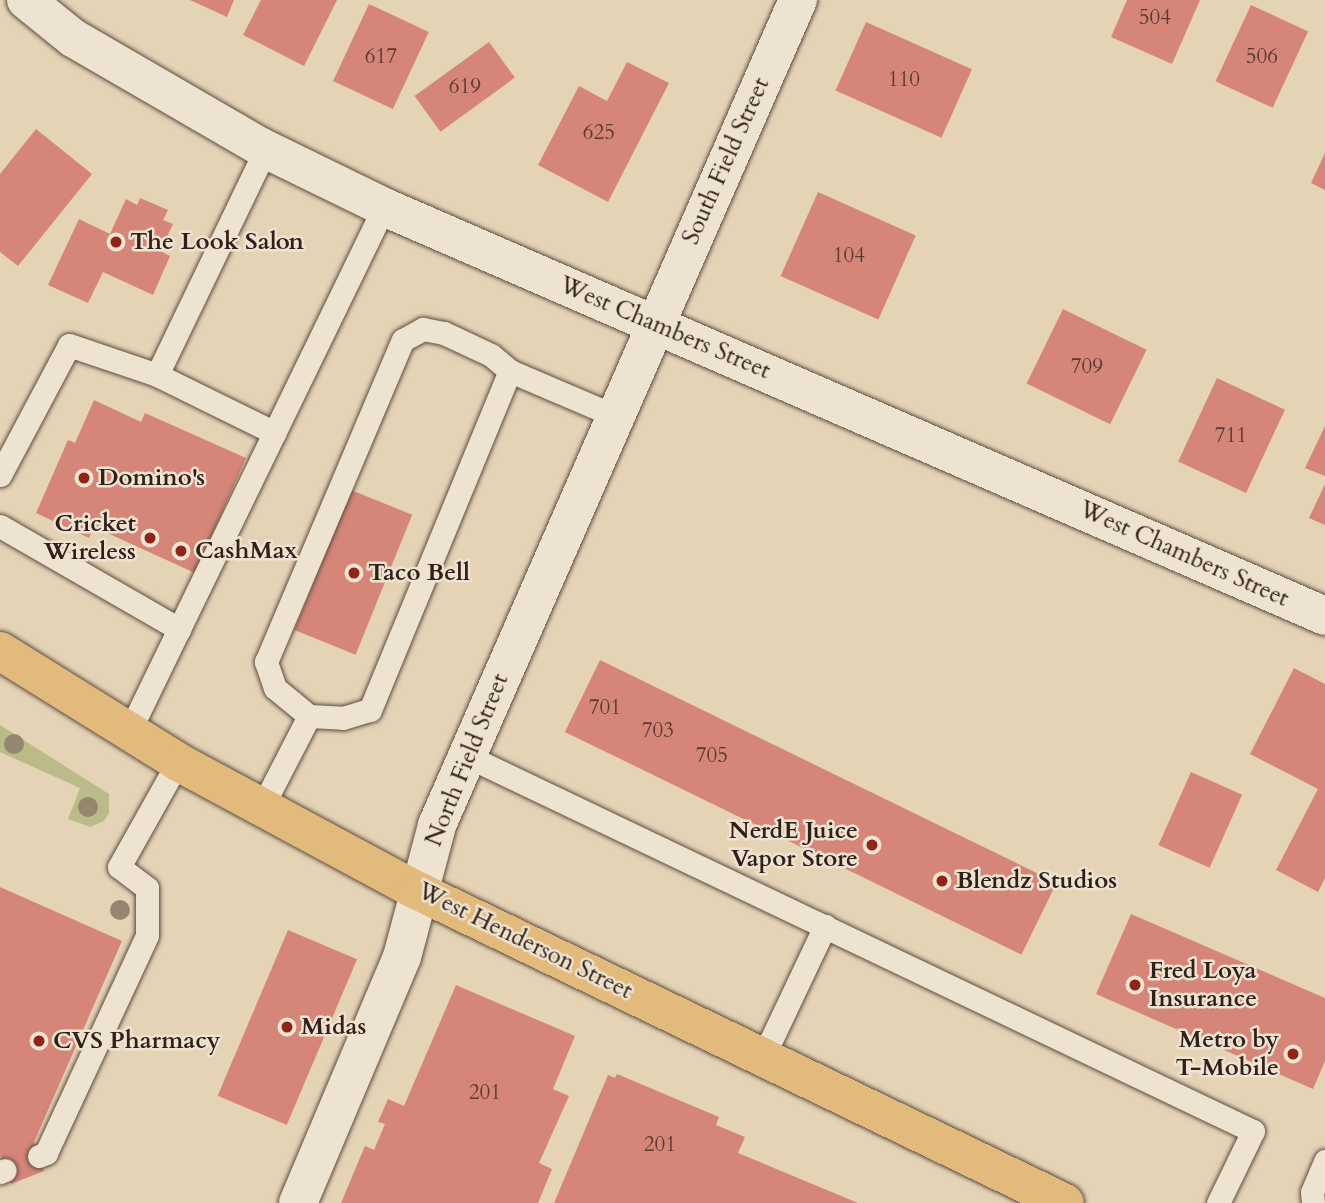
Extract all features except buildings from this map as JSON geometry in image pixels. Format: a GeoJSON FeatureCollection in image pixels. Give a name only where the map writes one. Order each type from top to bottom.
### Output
{"type":"FeatureCollection","features":[{"type":"Feature","properties":{"kind":"main road","name":"West Henderson Street"},"geometry":{"type":"LineString","coordinates":[[0,651],[128,734],[418,891],[764,1055],[1065,1203]]}},
{"type":"Feature","properties":{"kind":"street","name":"West Chambers Street"},"geometry":{"type":"LineString","coordinates":[[26,0],[73,38],[266,149],[384,207],[1325,616]]}},
{"type":"Feature","properties":{"kind":"street","name":"South Field Street"},"geometry":{"type":"LineString","coordinates":[[654,323],[798,0]]}},
{"type":"Feature","properties":{"kind":"street","name":"North Field Street"},"geometry":{"type":"LineString","coordinates":[[298,1203],[401,957],[437,825],[654,323]]}},
{"type":"Feature","properties":{"kind":"lane"},"geometry":{"type":"LineString","coordinates":[[157,375],[266,149]]}},
{"type":"Feature","properties":{"kind":"lane"},"geometry":{"type":"LineString","coordinates":[[128,734],[384,207]]}},
{"type":"Feature","properties":{"kind":"lane"},"geometry":{"type":"LineString","coordinates":[[510,371],[370,710],[343,718],[309,716],[275,688],[266,662],[403,340],[424,329],[444,333],[491,355],[510,371],[613,415]]}},
{"type":"Feature","properties":{"kind":"lane"},"geometry":{"type":"LineString","coordinates":[[0,475],[69,345],[157,375],[275,433]]}},
{"type":"Feature","properties":{"kind":"lane"},"geometry":{"type":"LineString","coordinates":[[0,527],[179,629]]}},
{"type":"Feature","properties":{"kind":"lane"},"geometry":{"type":"LineString","coordinates":[[262,807],[309,716]]}},
{"type":"Feature","properties":{"kind":"lane"},"geometry":{"type":"LineString","coordinates":[[467,756],[1253,1131],[1218,1203]]}},
{"type":"Feature","properties":{"kind":"lane"},"geometry":{"type":"LineString","coordinates":[[39,1156],[46,1153],[147,935],[147,888],[119,867],[178,762]]}},
{"type":"Feature","properties":{"kind":"lane"},"geometry":{"type":"LineString","coordinates":[[764,1055],[825,926]]}},
{"type":"Feature","properties":{"kind":"lane"},"geometry":{"type":"LineString","coordinates":[[1313,1203],[1312,1192],[1325,1161]]}},
{"type":"Feature","properties":{"kind":"green space"},"geometry":{"type":"Polygon","coordinates":[[[0,725],[109,794],[109,813],[104,821],[90,827],[68,819],[80,788],[0,752],[0,725]]]}},
{"type":"Feature","properties":{"kind":"place","name":"The Look Salon"},"geometry":{"type":"Point","coordinates":[116,242]}},
{"type":"Feature","properties":{"kind":"place","name":"Domino's"},"geometry":{"type":"Point","coordinates":[84,478]}},
{"type":"Feature","properties":{"kind":"place","name":"Cricket Wireless"},"geometry":{"type":"Point","coordinates":[150,538]}},
{"type":"Feature","properties":{"kind":"place","name":"CashMax"},"geometry":{"type":"Point","coordinates":[181,551]}},
{"type":"Feature","properties":{"kind":"place","name":"Taco Bell"},"geometry":{"type":"Point","coordinates":[354,573]}},
{"type":"Feature","properties":{"kind":"place","name":"NerdE Juice Vapor Store"},"geometry":{"type":"Point","coordinates":[872,845]}},
{"type":"Feature","properties":{"kind":"place","name":"Blendz Studios"},"geometry":{"type":"Point","coordinates":[942,881]}},
{"type":"Feature","properties":{"kind":"place","name":"Fred Loya Insurance"},"geometry":{"type":"Point","coordinates":[1135,985]}},
{"type":"Feature","properties":{"kind":"place","name":"Midas"},"geometry":{"type":"Point","coordinates":[287,1027]}},
{"type":"Feature","properties":{"kind":"place","name":"CVS Pharmacy"},"geometry":{"type":"Point","coordinates":[39,1041]}},
{"type":"Feature","properties":{"kind":"place","name":"Metro by T-Mobile"},"geometry":{"type":"Point","coordinates":[1293,1054]}}]}
